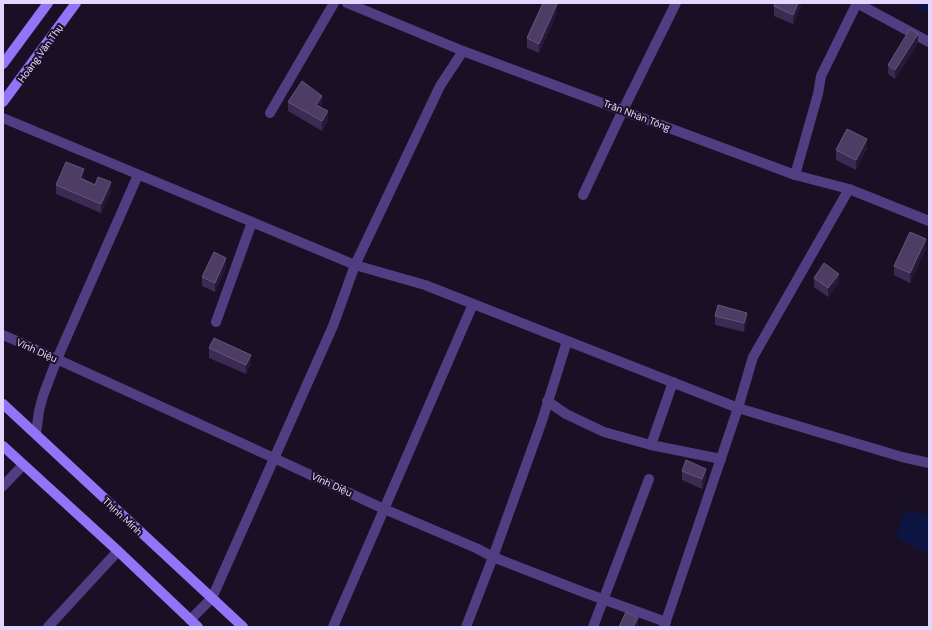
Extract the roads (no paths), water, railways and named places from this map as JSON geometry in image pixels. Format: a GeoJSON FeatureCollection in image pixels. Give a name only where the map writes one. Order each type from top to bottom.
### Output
{"type":"FeatureCollection","features":[{"type":"Feature","properties":{"kind":"main road"},"geometry":{"type":"LineString","coordinates":[[3,64],[48,3]]}},
{"type":"Feature","properties":{"kind":"main road","name":"Hoàng Văn Thụ"},"geometry":{"type":"LineString","coordinates":[[3,102],[76,3]]}},
{"type":"Feature","properties":{"kind":"main road","name":"Thịnh Minh"},"geometry":{"type":"LineString","coordinates":[[3,404],[243,627]]}},
{"type":"Feature","properties":{"kind":"main road"},"geometry":{"type":"LineString","coordinates":[[3,446],[118,551],[198,627]]}},
{"type":"Feature","properties":{"kind":"street"},"geometry":{"type":"LineString","coordinates":[[270,113],[334,3]]}},
{"type":"Feature","properties":{"kind":"street","name":"Trần Nhân Tông"},"geometry":{"type":"LineString","coordinates":[[347,3],[464,51],[795,175],[848,189],[929,221]]}},
{"type":"Feature","properties":{"kind":"street"},"geometry":{"type":"LineString","coordinates":[[583,195],[676,3]]}},
{"type":"Feature","properties":{"kind":"street"},"geometry":{"type":"LineString","coordinates":[[795,175],[818,94],[821,76],[857,3],[929,42]]}},
{"type":"Feature","properties":{"kind":"street"},"geometry":{"type":"LineString","coordinates":[[190,620],[212,598],[333,326],[355,265],[440,86],[464,51]]}},
{"type":"Feature","properties":{"kind":"street"},"geometry":{"type":"LineString","coordinates":[[3,118],[355,265],[425,285],[738,408],[902,457],[929,463]]}},
{"type":"Feature","properties":{"kind":"street"},"geometry":{"type":"LineString","coordinates":[[36,434],[41,403],[57,359],[138,175]]}},
{"type":"Feature","properties":{"kind":"street"},"geometry":{"type":"LineString","coordinates":[[665,625],[738,408],[753,357],[848,189]]}},
{"type":"Feature","properties":{"kind":"street"},"geometry":{"type":"LineString","coordinates":[[216,322],[252,222]]}},
{"type":"Feature","properties":{"kind":"street"},"geometry":{"type":"LineString","coordinates":[[333,627],[472,304]]}},
{"type":"Feature","properties":{"kind":"street","name":"Vĩnh Diệu"},"geometry":{"type":"LineString","coordinates":[[3,335],[384,509],[476,548],[493,557],[665,625]]}},
{"type":"Feature","properties":{"kind":"street"},"geometry":{"type":"LineString","coordinates":[[466,627],[542,421],[567,341]]}},
{"type":"Feature","properties":{"kind":"street"},"geometry":{"type":"LineString","coordinates":[[651,445],[673,382]]}},
{"type":"Feature","properties":{"kind":"street"},"geometry":{"type":"LineString","coordinates":[[547,401],[566,414],[604,432],[651,445],[721,459]]}},
{"type":"Feature","properties":{"kind":"street"},"geometry":{"type":"LineString","coordinates":[[3,486],[23,465]]}},
{"type":"Feature","properties":{"kind":"street"},"geometry":{"type":"LineString","coordinates":[[593,627],[649,479]]}},
{"type":"Feature","properties":{"kind":"street"},"geometry":{"type":"LineString","coordinates":[[48,627],[118,551]]}}]}
